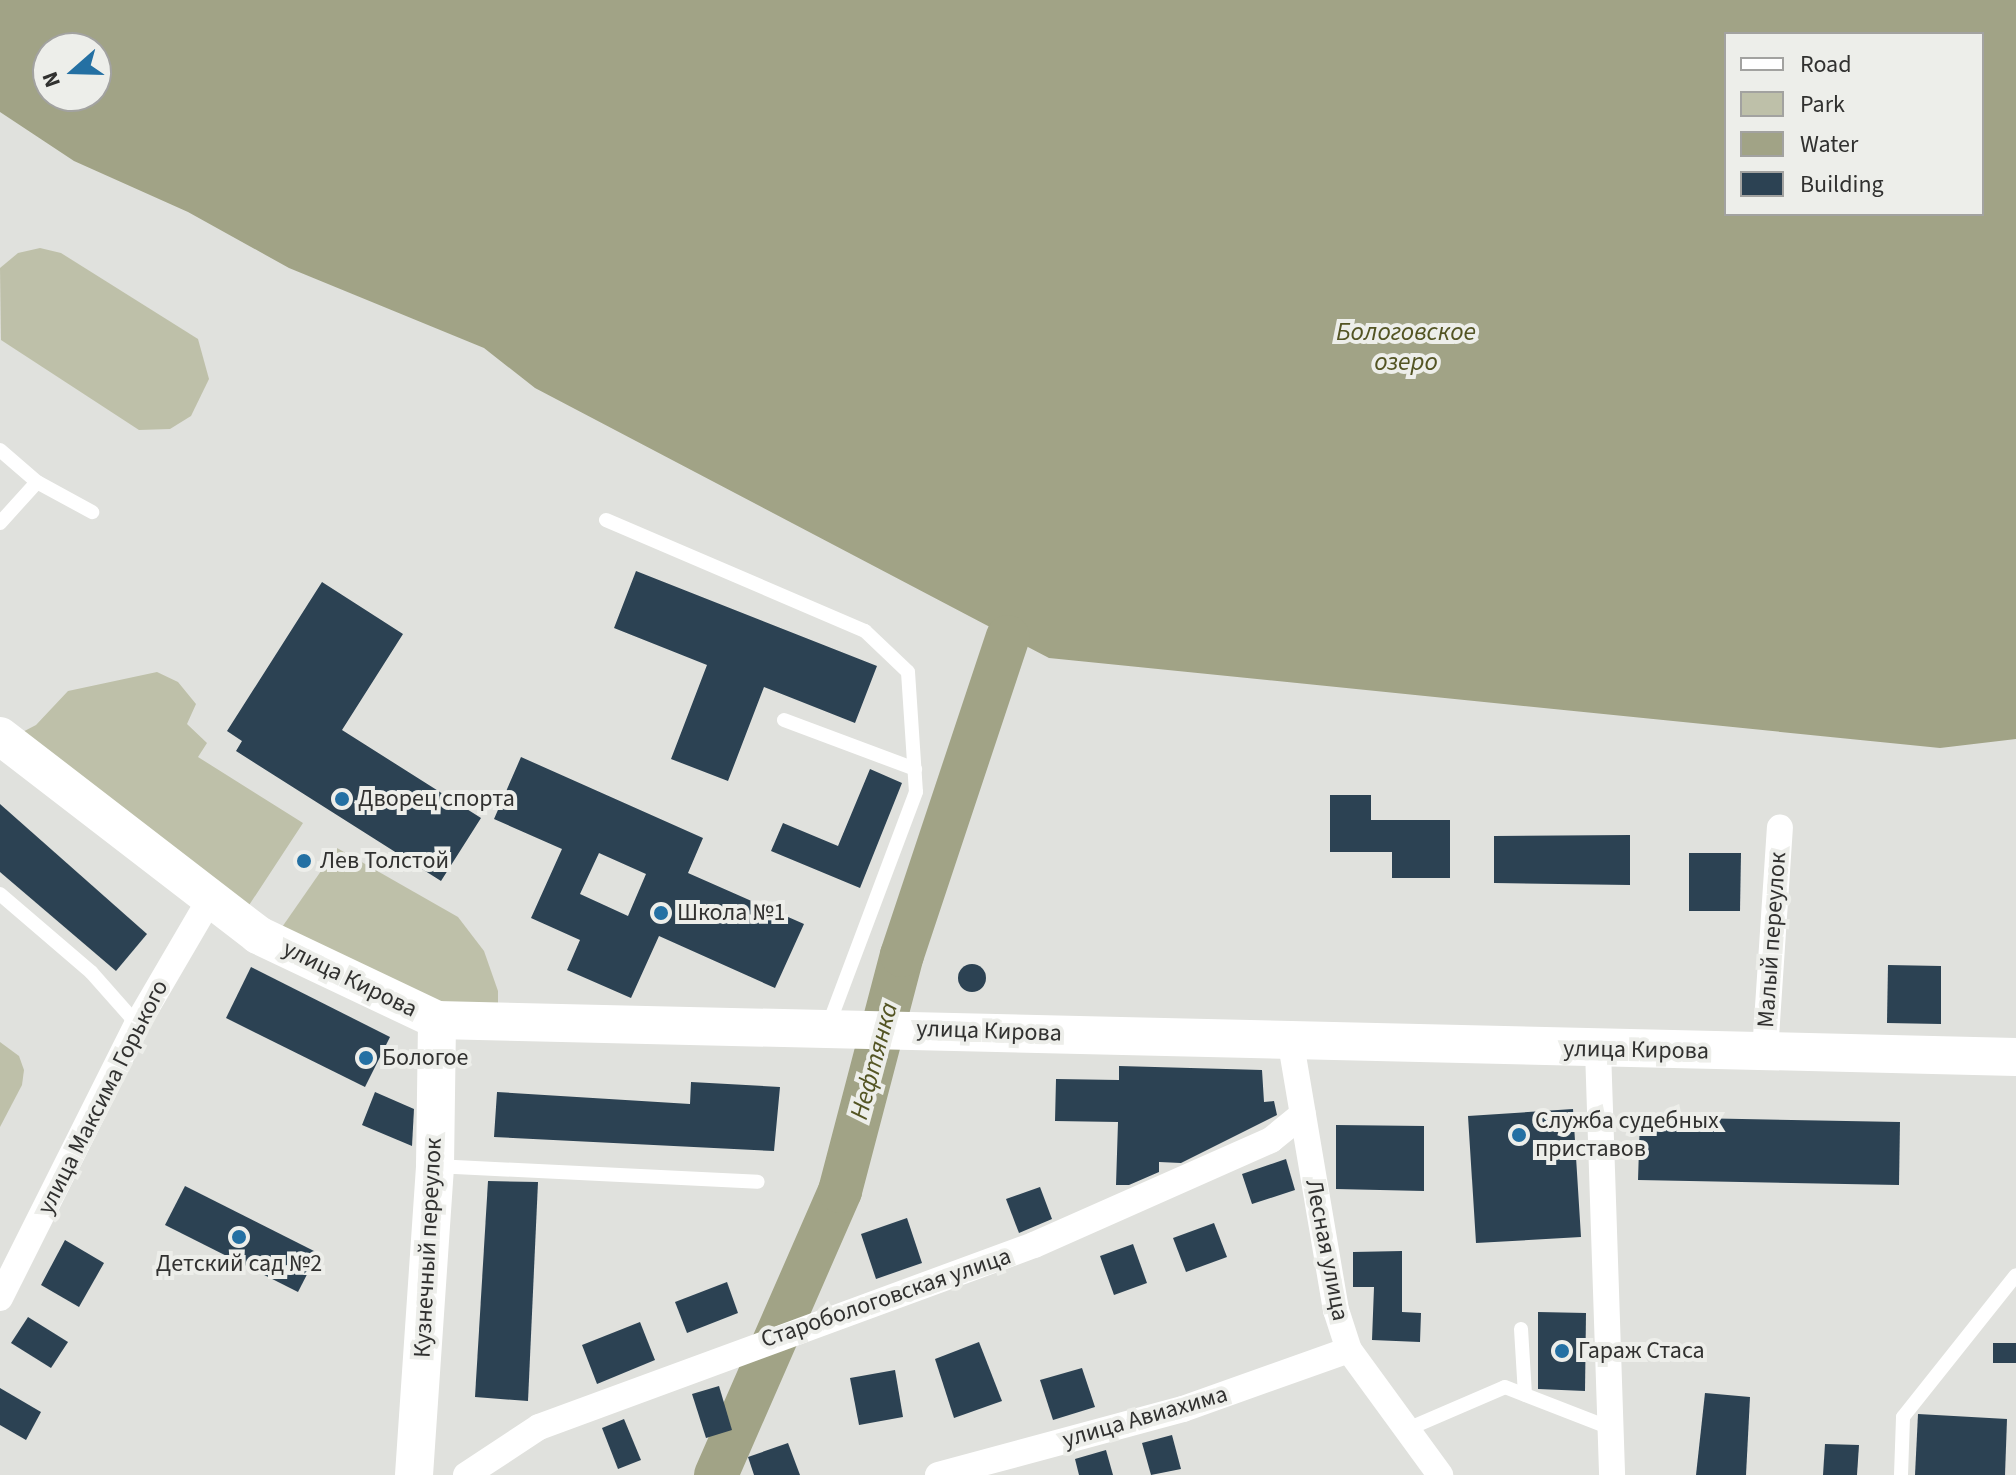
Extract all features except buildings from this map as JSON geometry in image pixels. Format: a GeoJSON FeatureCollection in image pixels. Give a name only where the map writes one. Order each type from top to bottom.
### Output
{"type":"FeatureCollection","features":[{"type":"Feature","properties":{"kind":"main road","name":"улица Кирова"},"geometry":{"type":"LineString","coordinates":[[0,736],[258,935],[437,1020],[973,1029],[1291,1044],[2016,1057]]}},
{"type":"Feature","properties":{"kind":"main road","name":"Кузнечный переулок"},"geometry":{"type":"LineString","coordinates":[[414,1475],[435,1166],[437,1020]]}},
{"type":"Feature","properties":{"kind":"street","name":"Малый переулок"},"geometry":{"type":"LineString","coordinates":[[1765,1052],[1780,828]]}},
{"type":"Feature","properties":{"kind":"street","name":"улица Максима Горького"},"geometry":{"type":"LineString","coordinates":[[0,1298],[137,1024],[210,899]]}},
{"type":"Feature","properties":{"kind":"street","name":"Лесная улица"},"geometry":{"type":"LineString","coordinates":[[1291,1044],[1336,1310],[1349,1350],[1410,1428],[1440,1475]]}},
{"type":"Feature","properties":{"kind":"street"},"geometry":{"type":"LineString","coordinates":[[1598,1050],[1612,1475]]}},
{"type":"Feature","properties":{"kind":"street","name":"Старобологовская улица"},"geometry":{"type":"LineString","coordinates":[[466,1475],[539,1427],[760,1342],[808,1330],[1034,1245],[1271,1140],[1303,1114]]}},
{"type":"Feature","properties":{"kind":"street","name":"улица Авиахима"},"geometry":{"type":"LineString","coordinates":[[938,1475],[1183,1409],[1349,1350]]}},
{"type":"Feature","properties":{"kind":"lane"},"geometry":{"type":"LineString","coordinates":[[0,450],[37,482],[92,512]]}},
{"type":"Feature","properties":{"kind":"lane"},"geometry":{"type":"LineString","coordinates":[[0,523],[37,482]]}},
{"type":"Feature","properties":{"kind":"lane"},"geometry":{"type":"LineString","coordinates":[[606,520],[865,631],[908,672],[916,792],[843,1026]]}},
{"type":"Feature","properties":{"kind":"lane"},"geometry":{"type":"LineString","coordinates":[[784,720],[915,769]]}},
{"type":"Feature","properties":{"kind":"lane"},"geometry":{"type":"LineString","coordinates":[[0,894],[91,972],[137,1024]]}},
{"type":"Feature","properties":{"kind":"lane"},"geometry":{"type":"LineString","coordinates":[[435,1166],[758,1182]]}},
{"type":"Feature","properties":{"kind":"lane"},"geometry":{"type":"LineString","coordinates":[[1901,1475],[1903,1417],[2016,1275]]}},
{"type":"Feature","properties":{"kind":"lane"},"geometry":{"type":"LineString","coordinates":[[1521,1329],[1525,1395]]}},
{"type":"Feature","properties":{"kind":"lane"},"geometry":{"type":"LineString","coordinates":[[1410,1428],[1505,1387],[1610,1428]]}},
{"type":"Feature","properties":{"kind":"green space"},"geometry":{"type":"Polygon","coordinates":[[[40,248],[61,253],[198,339],[209,379],[191,416],[170,429],[139,430],[1,340],[0,268],[18,253],[40,248]]]}},
{"type":"Feature","properties":{"kind":"green space"},"geometry":{"type":"Polygon","coordinates":[[[157,672],[178,682],[196,704],[187,724],[207,743],[198,757],[303,823],[238,922],[11,738],[36,725],[68,691],[157,672]]]}},
{"type":"Feature","properties":{"kind":"green space"},"geometry":{"type":"Polygon","coordinates":[[[337,848],[458,917],[484,951],[498,991],[498,1012],[452,1008],[271,943],[337,848]]]}},
{"type":"Feature","properties":{"kind":"green space"},"geometry":{"type":"Polygon","coordinates":[[[0,1042],[19,1056],[24,1070],[22,1085],[0,1127],[0,1042]]]}},
{"type":"Feature","properties":{"kind":"water","name":"Бологовское озеро"},"geometry":{"type":"Polygon","coordinates":[[[0,0],[2016,0],[2016,739],[1940,748],[1049,658],[535,388],[484,348],[289,268],[188,212],[74,161],[0,112],[0,0]]]}},
{"type":"Feature","properties":{"kind":"waterway","name":"Нефтянка"},"geometry":{"type":"LineString","coordinates":[[716,1475],[840,1191],[902,955],[1008,637]]}},
{"type":"Feature","properties":{"kind":"place","name":"Дворец спорта"},"geometry":{"type":"Point","coordinates":[342,799]}},
{"type":"Feature","properties":{"kind":"place","name":"Лев Толстой"},"geometry":{"type":"Point","coordinates":[304,861]}},
{"type":"Feature","properties":{"kind":"place","name":"Школа №1"},"geometry":{"type":"Point","coordinates":[661,913]}},
{"type":"Feature","properties":{"kind":"place","name":"Бологое"},"geometry":{"type":"Point","coordinates":[366,1058]}},
{"type":"Feature","properties":{"kind":"place","name":"Служба судебных приставов"},"geometry":{"type":"Point","coordinates":[1519,1135]}},
{"type":"Feature","properties":{"kind":"place","name":"Детский сад №2"},"geometry":{"type":"Point","coordinates":[239,1237]}},
{"type":"Feature","properties":{"kind":"place","name":"Гараж Стаса"},"geometry":{"type":"Point","coordinates":[1562,1351]}}]}
